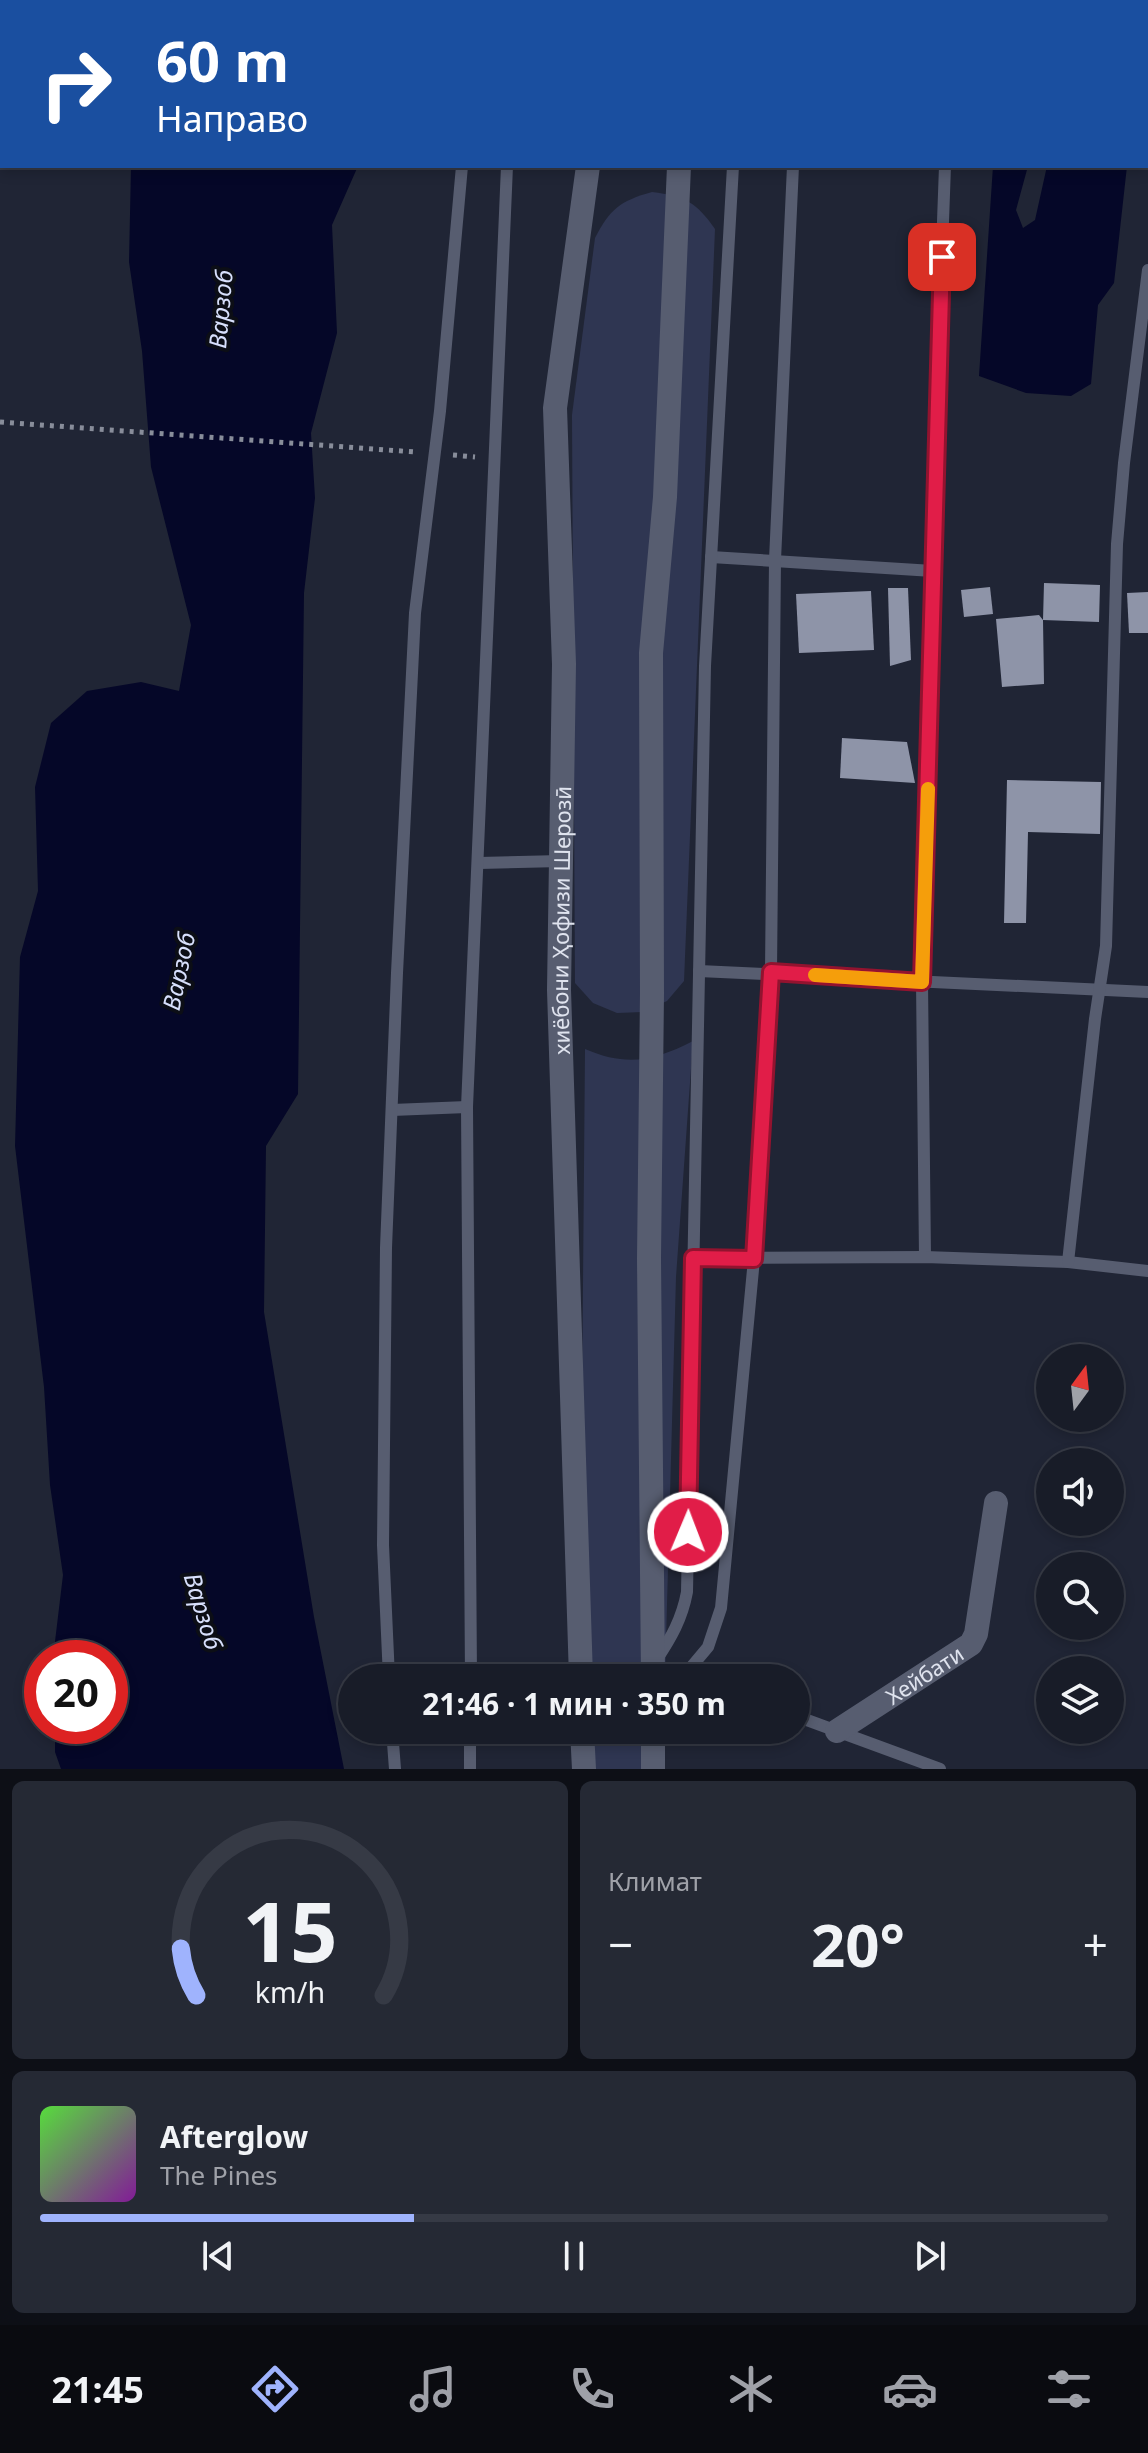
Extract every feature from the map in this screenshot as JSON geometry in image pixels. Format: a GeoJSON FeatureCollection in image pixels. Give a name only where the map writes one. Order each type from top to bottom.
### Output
{"type":"FeatureCollection","features":[{"type":"Feature","properties":{"kind":"main road","name":"хиёбони Ҳофизи Шерозӣ"},"geometry":{"type":"LineString","coordinates":[[581,1664],[559,990],[564,664],[555,408],[588,168]]}},
{"type":"Feature","properties":{"kind":"main road"},"geometry":{"type":"LineString","coordinates":[[653,1664],[649,1259],[651,653],[665,497],[679,168]]}},
{"type":"Feature","properties":{"kind":"main road","name":"Хейбати"},"geometry":{"type":"LineString","coordinates":[[837,1731],[971,1644],[976,1634],[996,1503]]}},
{"type":"Feature","properties":{"kind":"main road"},"geometry":{"type":"LineString","coordinates":[[583,1744],[584,1769]]}},
{"type":"Feature","properties":{"kind":"main road"},"geometry":{"type":"LineString","coordinates":[[653,1744],[653,1769]]}},
{"type":"Feature","properties":{"kind":"lane"},"geometry":{"type":"LineString","coordinates":[[388,1664],[383,1545],[386,1248],[415,613],[440,411],[462,168]]}},
{"type":"Feature","properties":{"kind":"lane"},"geometry":{"type":"LineString","coordinates":[[471,1664],[467,1107],[507,168]]}},
{"type":"Feature","properties":{"kind":"lane"},"geometry":{"type":"LineString","coordinates":[[657,1664],[683,1612],[687,1592],[705,666],[733,168]]}},
{"type":"Feature","properties":{"kind":"lane"},"geometry":{"type":"LineString","coordinates":[[694,1664],[708,1647],[721,1608],[754,1259],[771,972],[775,560],[793,168]]}},
{"type":"Feature","properties":{"kind":"lane"},"geometry":{"type":"LineString","coordinates":[[925,1257],[922,982],[945,168]]}},
{"type":"Feature","properties":{"kind":"lane"},"geometry":{"type":"LineString","coordinates":[[1068,1262],[1107,931],[1117,544],[1148,270]]}},
{"type":"Feature","properties":{"kind":"lane"},"geometry":{"type":"LineString","coordinates":[[711,557],[933,571]]}},
{"type":"Feature","properties":{"kind":"lane"},"geometry":{"type":"LineString","coordinates":[[479,863],[561,861]]}},
{"type":"Feature","properties":{"kind":"lane"},"geometry":{"type":"LineString","coordinates":[[699,971],[1148,992]]}},
{"type":"Feature","properties":{"kind":"lane"},"geometry":{"type":"LineString","coordinates":[[392,1110],[467,1107]]}},
{"type":"Feature","properties":{"kind":"lane"},"geometry":{"type":"LineString","coordinates":[[693,1258],[925,1257],[1068,1262],[1148,1271]]}},
{"type":"Feature","properties":{"kind":"lane"},"geometry":{"type":"LineString","coordinates":[[810,1721],[940,1769]]}},
{"type":"Feature","properties":{"kind":"lane"},"geometry":{"type":"LineString","coordinates":[[393,1744],[395,1769]]}},
{"type":"Feature","properties":{"kind":"lane"},"geometry":{"type":"LineString","coordinates":[[470,1744],[470,1769]]}},
{"type":"Feature","properties":{"kind":"path"},"geometry":{"type":"LineString","coordinates":[[0,422],[419,453]]}},
{"type":"Feature","properties":{"kind":"path"},"geometry":{"type":"LineString","coordinates":[[450,455],[481,457]]}},
{"type":"Feature","properties":{"kind":"shaded area"},"geometry":{"type":"Polygon","coordinates":[[[652,192],[689,202],[702,212],[715,229],[684,981],[667,1001],[643,1012],[617,1013],[593,1003],[575,983],[572,415],[595,238],[617,208],[652,192]]]}},
{"type":"Feature","properties":{"kind":"shaded area"},"geometry":{"type":"Polygon","coordinates":[[[693,1041],[676,1277],[665,1664],[583,1664],[585,1049],[627,1060],[666,1053],[693,1041]]]}},
{"type":"Feature","properties":{"kind":"shaded area"},"geometry":{"type":"Polygon","coordinates":[[[583,1744],[664,1744],[663,1769],[584,1769],[583,1744]]]}},
{"type":"Feature","properties":{"kind":"water","name":"Варзоб"},"geometry":{"type":"Polygon","coordinates":[[[131,168],[357,168],[332,225],[337,333],[311,433],[315,498],[304,593],[298,1094],[266,1146],[264,1312],[314,1617],[344,1769],[61,1769],[55,1752],[55,1744],[128,1744],[128,1640],[55,1640],[63,1575],[50,1485],[44,1387],[15,1146],[20,957],[38,891],[35,787],[51,723],[87,691],[141,682],[179,691],[191,625],[151,467],[142,351],[129,262],[131,168]]]}},
{"type":"Feature","properties":{"kind":"water"},"geometry":{"type":"Polygon","coordinates":[[[993,168],[1027,168],[1016,210],[1023,228],[1035,220],[1047,168],[1127,168],[1114,283],[1098,305],[1091,384],[1071,396],[1026,393],[979,376],[993,168]]]}},
{"type":"Feature","properties":{"kind":"building"},"geometry":{"type":"Polygon","coordinates":[[[1044,583],[1100,585],[1099,622],[1043,620],[1044,583]]]}},
{"type":"Feature","properties":{"kind":"building"},"geometry":{"type":"Polygon","coordinates":[[[990,587],[993,614],[964,617],[961,590],[990,587]]]}},
{"type":"Feature","properties":{"kind":"building"},"geometry":{"type":"Polygon","coordinates":[[[888,588],[908,588],[911,660],[890,666],[888,588]]]}},
{"type":"Feature","properties":{"kind":"building"},"geometry":{"type":"Polygon","coordinates":[[[871,591],[874,650],[799,653],[796,594],[871,591]]]}},
{"type":"Feature","properties":{"kind":"building"},"geometry":{"type":"Polygon","coordinates":[[[1148,592],[1148,633],[1129,633],[1127,593],[1148,592]]]}},
{"type":"Feature","properties":{"kind":"building"},"geometry":{"type":"Polygon","coordinates":[[[1039,615],[1043,620],[1044,684],[1002,687],[996,619],[1039,615]]]}},
{"type":"Feature","properties":{"kind":"building"},"geometry":{"type":"Polygon","coordinates":[[[842,738],[907,742],[915,783],[840,778],[842,738]]]}},
{"type":"Feature","properties":{"kind":"building"},"geometry":{"type":"Polygon","coordinates":[[[1007,780],[1101,782],[1100,834],[1028,832],[1026,923],[1004,923],[1007,780]]]}},
{"type":"Feature","properties":{"kind":"slow traffic"},"geometry":{"type":"LineString","coordinates":[[815,975],[922,982],[928,789]]}},
{"type":"Feature","properties":{"kind":"route"},"geometry":{"type":"LineString","coordinates":[[688,1532],[693,1258],[754,1259],[771,972],[922,982],[942,257]]}}]}
